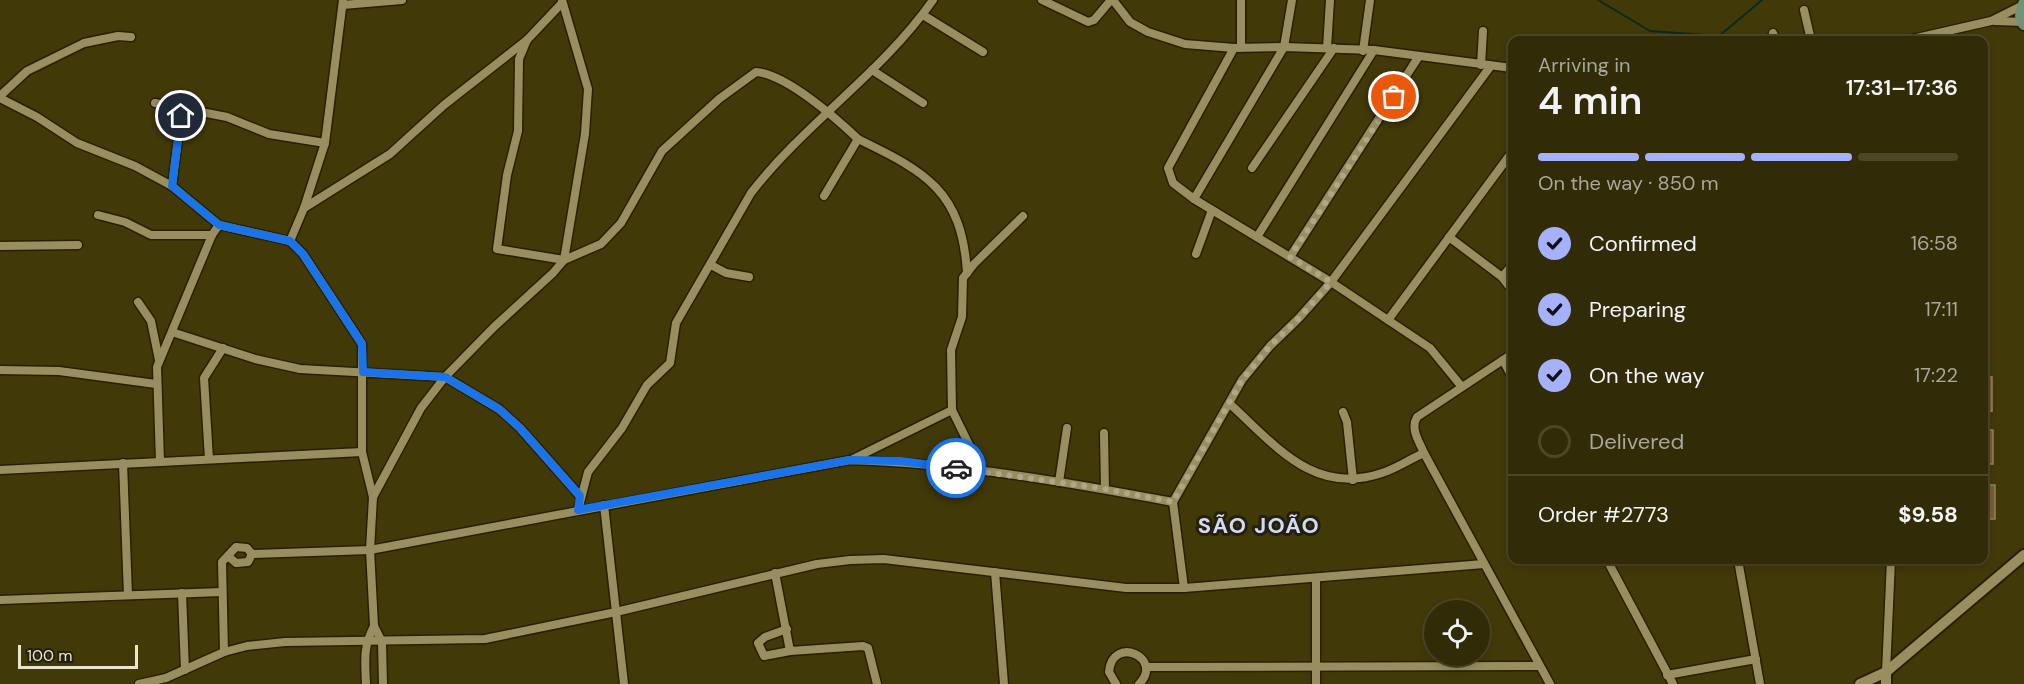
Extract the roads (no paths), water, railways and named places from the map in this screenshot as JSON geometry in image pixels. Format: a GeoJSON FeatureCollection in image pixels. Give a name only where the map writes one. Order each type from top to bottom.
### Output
{"type":"FeatureCollection","features":[{"type":"Feature","properties":{"kind":"main road"},"geometry":{"type":"LineString","coordinates":[[2023,23],[2021,10],[2024,4]]}},
{"type":"Feature","properties":{"kind":"street"},"geometry":{"type":"LineString","coordinates":[[290,241],[304,208],[325,143],[343,2],[402,0]]}},
{"type":"Feature","properties":{"kind":"street"},"geometry":{"type":"LineString","coordinates":[[578,510],[588,472],[622,428],[647,385],[670,363],[676,323],[751,193],[765,174],[828,110],[872,70],[923,15],[933,0]]}},
{"type":"Feature","properties":{"kind":"street"},"geometry":{"type":"LineString","coordinates":[[1042,0],[1088,22],[1094,20],[1112,0],[1130,22],[1148,32],[1185,44],[1238,48],[1331,48],[1374,51],[1508,68]]}},
{"type":"Feature","properties":{"kind":"street"},"geometry":{"type":"LineString","coordinates":[[1241,0],[1238,48],[1168,168],[1173,183],[1194,199],[1331,282],[1430,348],[1462,387]]}},
{"type":"Feature","properties":{"kind":"street"},"geometry":{"type":"LineString","coordinates":[[1194,199],[1284,47],[1292,0]]}},
{"type":"Feature","properties":{"kind":"street"},"geometry":{"type":"LineString","coordinates":[[1252,168],[1331,48],[1330,0]]}},
{"type":"Feature","properties":{"kind":"street"},"geometry":{"type":"LineString","coordinates":[[1363,51],[1370,0]]}},
{"type":"Feature","properties":{"kind":"street"},"geometry":{"type":"LineString","coordinates":[[304,208],[390,154],[444,105],[527,40],[562,1]]}},
{"type":"Feature","properties":{"kind":"street"},"geometry":{"type":"LineString","coordinates":[[562,1],[588,89],[585,134],[564,260]]}},
{"type":"Feature","properties":{"kind":"street"},"geometry":{"type":"LineString","coordinates":[[1925,36],[1991,21],[2024,4]]}},
{"type":"Feature","properties":{"kind":"street"},"geometry":{"type":"LineString","coordinates":[[1804,10],[1810,36]]}},
{"type":"Feature","properties":{"kind":"street"},"geometry":{"type":"LineString","coordinates":[[923,15],[983,52]]}},
{"type":"Feature","properties":{"kind":"street"},"geometry":{"type":"LineString","coordinates":[[1991,21],[2023,23]]}},
{"type":"Feature","properties":{"kind":"street"},"geometry":{"type":"LineString","coordinates":[[1184,588],[1173,502],[1242,380],[1331,282],[1486,66],[1483,31]]}},
{"type":"Feature","properties":{"kind":"street"},"geometry":{"type":"LineString","coordinates":[[131,37],[118,36],[84,43],[27,71],[0,97],[37,117],[77,143],[135,166],[172,186],[219,225],[290,241],[303,254],[362,344],[362,452],[374,497],[370,550],[374,626],[382,642],[383,684]]}},
{"type":"Feature","properties":{"kind":"street"},"geometry":{"type":"LineString","coordinates":[[527,40],[519,58],[518,131],[507,175],[497,249],[564,260]]}},
{"type":"Feature","properties":{"kind":"street"},"geometry":{"type":"LineString","coordinates":[[1257,237],[1374,51]]}},
{"type":"Feature","properties":{"kind":"street"},"geometry":{"type":"LineString","coordinates":[[1290,257],[1419,56]]}},
{"type":"Feature","properties":{"kind":"street"},"geometry":{"type":"LineString","coordinates":[[872,70],[923,103]]}},
{"type":"Feature","properties":{"kind":"street"},"geometry":{"type":"LineString","coordinates":[[374,497],[422,408],[445,377],[564,260],[590,249],[612,233],[621,223],[662,151],[748,76],[756,72],[762,72],[828,110],[858,139],[909,165],[938,188],[962,232],[967,273]]}},
{"type":"Feature","properties":{"kind":"street"},"geometry":{"type":"LineString","coordinates":[[155,103],[227,117],[269,134],[325,143]]}},
{"type":"Feature","properties":{"kind":"street"},"geometry":{"type":"LineString","coordinates":[[172,186],[182,108]]}},
{"type":"Feature","properties":{"kind":"street"},"geometry":{"type":"LineString","coordinates":[[824,196],[858,139]]}},
{"type":"Feature","properties":{"kind":"street"},"geometry":{"type":"LineString","coordinates":[[1388,320],[1508,157]]}},
{"type":"Feature","properties":{"kind":"street"},"geometry":{"type":"LineString","coordinates":[[1196,254],[1212,210]]}},
{"type":"Feature","properties":{"kind":"street"},"geometry":{"type":"LineString","coordinates":[[98,215],[125,222],[150,235],[212,235]]}},
{"type":"Feature","properties":{"kind":"street"},"geometry":{"type":"LineString","coordinates":[[982,471],[952,410],[951,350],[962,317],[963,278],[1023,216]]}},
{"type":"Feature","properties":{"kind":"street"},"geometry":{"type":"LineString","coordinates":[[160,462],[156,384],[159,360],[212,235],[219,225]]}},
{"type":"Feature","properties":{"kind":"street"},"geometry":{"type":"LineString","coordinates":[[1449,237],[1502,277],[1508,285]]}},
{"type":"Feature","properties":{"kind":"street"},"geometry":{"type":"LineString","coordinates":[[0,246],[78,245]]}},
{"type":"Feature","properties":{"kind":"street"},"geometry":{"type":"LineString","coordinates":[[711,265],[726,273],[749,278]]}},
{"type":"Feature","properties":{"kind":"street"},"geometry":{"type":"LineString","coordinates":[[1502,277],[1508,270]]}},
{"type":"Feature","properties":{"kind":"street"},"geometry":{"type":"LineString","coordinates":[[138,302],[148,314],[159,360]]}},
{"type":"Feature","properties":{"kind":"street"},"geometry":{"type":"LineString","coordinates":[[153,329],[223,348],[255,360],[300,369],[445,377],[499,409],[520,428],[580,496]]}},
{"type":"Feature","properties":{"kind":"street"},"geometry":{"type":"LineString","coordinates":[[209,459],[204,378],[223,348]]}},
{"type":"Feature","properties":{"kind":"street"},"geometry":{"type":"LineString","coordinates":[[1508,357],[1416,417],[1413,422],[1414,430],[1424,453],[1550,684]]}},
{"type":"Feature","properties":{"kind":"street"},"geometry":{"type":"LineString","coordinates":[[1503,360],[1508,369]]}},
{"type":"Feature","properties":{"kind":"street"},"geometry":{"type":"LineString","coordinates":[[0,370],[59,371],[156,384]]}},
{"type":"Feature","properties":{"kind":"street"},"geometry":{"type":"LineString","coordinates":[[1230,404],[1295,462],[1317,475],[1336,480],[1353,480],[1383,473],[1424,453]]}},
{"type":"Feature","properties":{"kind":"street"},"geometry":{"type":"LineString","coordinates":[[850,460],[952,410]]}},
{"type":"Feature","properties":{"kind":"street"},"geometry":{"type":"LineString","coordinates":[[1343,412],[1347,422],[1353,480]]}},
{"type":"Feature","properties":{"kind":"street"},"geometry":{"type":"LineString","coordinates":[[1059,482],[1067,428]]}},
{"type":"Feature","properties":{"kind":"street"},"geometry":{"type":"LineString","coordinates":[[1104,432],[1105,489]]}},
{"type":"Feature","properties":{"kind":"street"},"geometry":{"type":"LineString","coordinates":[[0,470],[362,452]]}},
{"type":"Feature","properties":{"kind":"street"},"geometry":{"type":"LineString","coordinates":[[252,554],[370,550],[850,460],[900,461],[982,471],[1105,489],[1173,502]]}},
{"type":"Feature","properties":{"kind":"street"},"geometry":{"type":"LineString","coordinates":[[123,463],[128,596]]}},
{"type":"Feature","properties":{"kind":"street"},"geometry":{"type":"LineString","coordinates":[[604,505],[624,684]]}},
{"type":"Feature","properties":{"kind":"street"},"geometry":{"type":"LineString","coordinates":[[224,652],[222,562],[236,547],[247,548],[252,554]]}},
{"type":"Feature","properties":{"kind":"street"},"geometry":{"type":"LineString","coordinates":[[228,556],[231,561],[241,563],[248,562],[252,554]]}},
{"type":"Feature","properties":{"kind":"street"},"geometry":{"type":"LineString","coordinates":[[1860,684],[1886,672],[2024,555]]}},
{"type":"Feature","properties":{"kind":"street"},"geometry":{"type":"LineString","coordinates":[[139,684],[166,678],[224,652],[247,646],[285,642],[485,639],[616,612],[775,573],[850,560],[884,559],[1126,588],[1184,588],[1484,564]]}},
{"type":"Feature","properties":{"kind":"street"},"geometry":{"type":"LineString","coordinates":[[1609,564],[1673,684]]}},
{"type":"Feature","properties":{"kind":"street"},"geometry":{"type":"LineString","coordinates":[[1739,564],[1760,684]]}},
{"type":"Feature","properties":{"kind":"street"},"geometry":{"type":"LineString","coordinates":[[1886,684],[1890,564]]}},
{"type":"Feature","properties":{"kind":"street"},"geometry":{"type":"LineString","coordinates":[[995,572],[1004,684]]}},
{"type":"Feature","properties":{"kind":"street"},"geometry":{"type":"LineString","coordinates":[[775,573],[790,651]]}},
{"type":"Feature","properties":{"kind":"street"},"geometry":{"type":"LineString","coordinates":[[1316,578],[1316,684]]}},
{"type":"Feature","properties":{"kind":"street"},"geometry":{"type":"LineString","coordinates":[[0,600],[222,592]]}},
{"type":"Feature","properties":{"kind":"street"},"geometry":{"type":"LineString","coordinates":[[182,593],[185,670]]}},
{"type":"Feature","properties":{"kind":"street"},"geometry":{"type":"LineString","coordinates":[[366,684],[366,642],[374,626]]}},
{"type":"Feature","properties":{"kind":"street"},"geometry":{"type":"LineString","coordinates":[[787,629],[758,643],[764,656],[790,651],[863,646],[868,648],[877,684]]}},
{"type":"Feature","properties":{"kind":"street"},"geometry":{"type":"LineString","coordinates":[[1116,684],[1111,678],[1109,667],[1114,657],[1119,654],[1135,653],[1144,662],[1146,668],[1145,675],[1139,684]]}},
{"type":"Feature","properties":{"kind":"street"},"geometry":{"type":"LineString","coordinates":[[1667,675],[1756,659]]}},
{"type":"Feature","properties":{"kind":"street"},"geometry":{"type":"LineString","coordinates":[[1146,668],[1539,666]]}},
{"type":"Feature","properties":{"kind":"waterway"},"geometry":{"type":"LineString","coordinates":[[1598,0],[1650,31],[1719,36],[1762,0]]}},
{"type":"Feature","properties":{"kind":"district","name":"SÃO JOÃO"},"geometry":{"type":"Point","coordinates":[1259,525]}}]}
